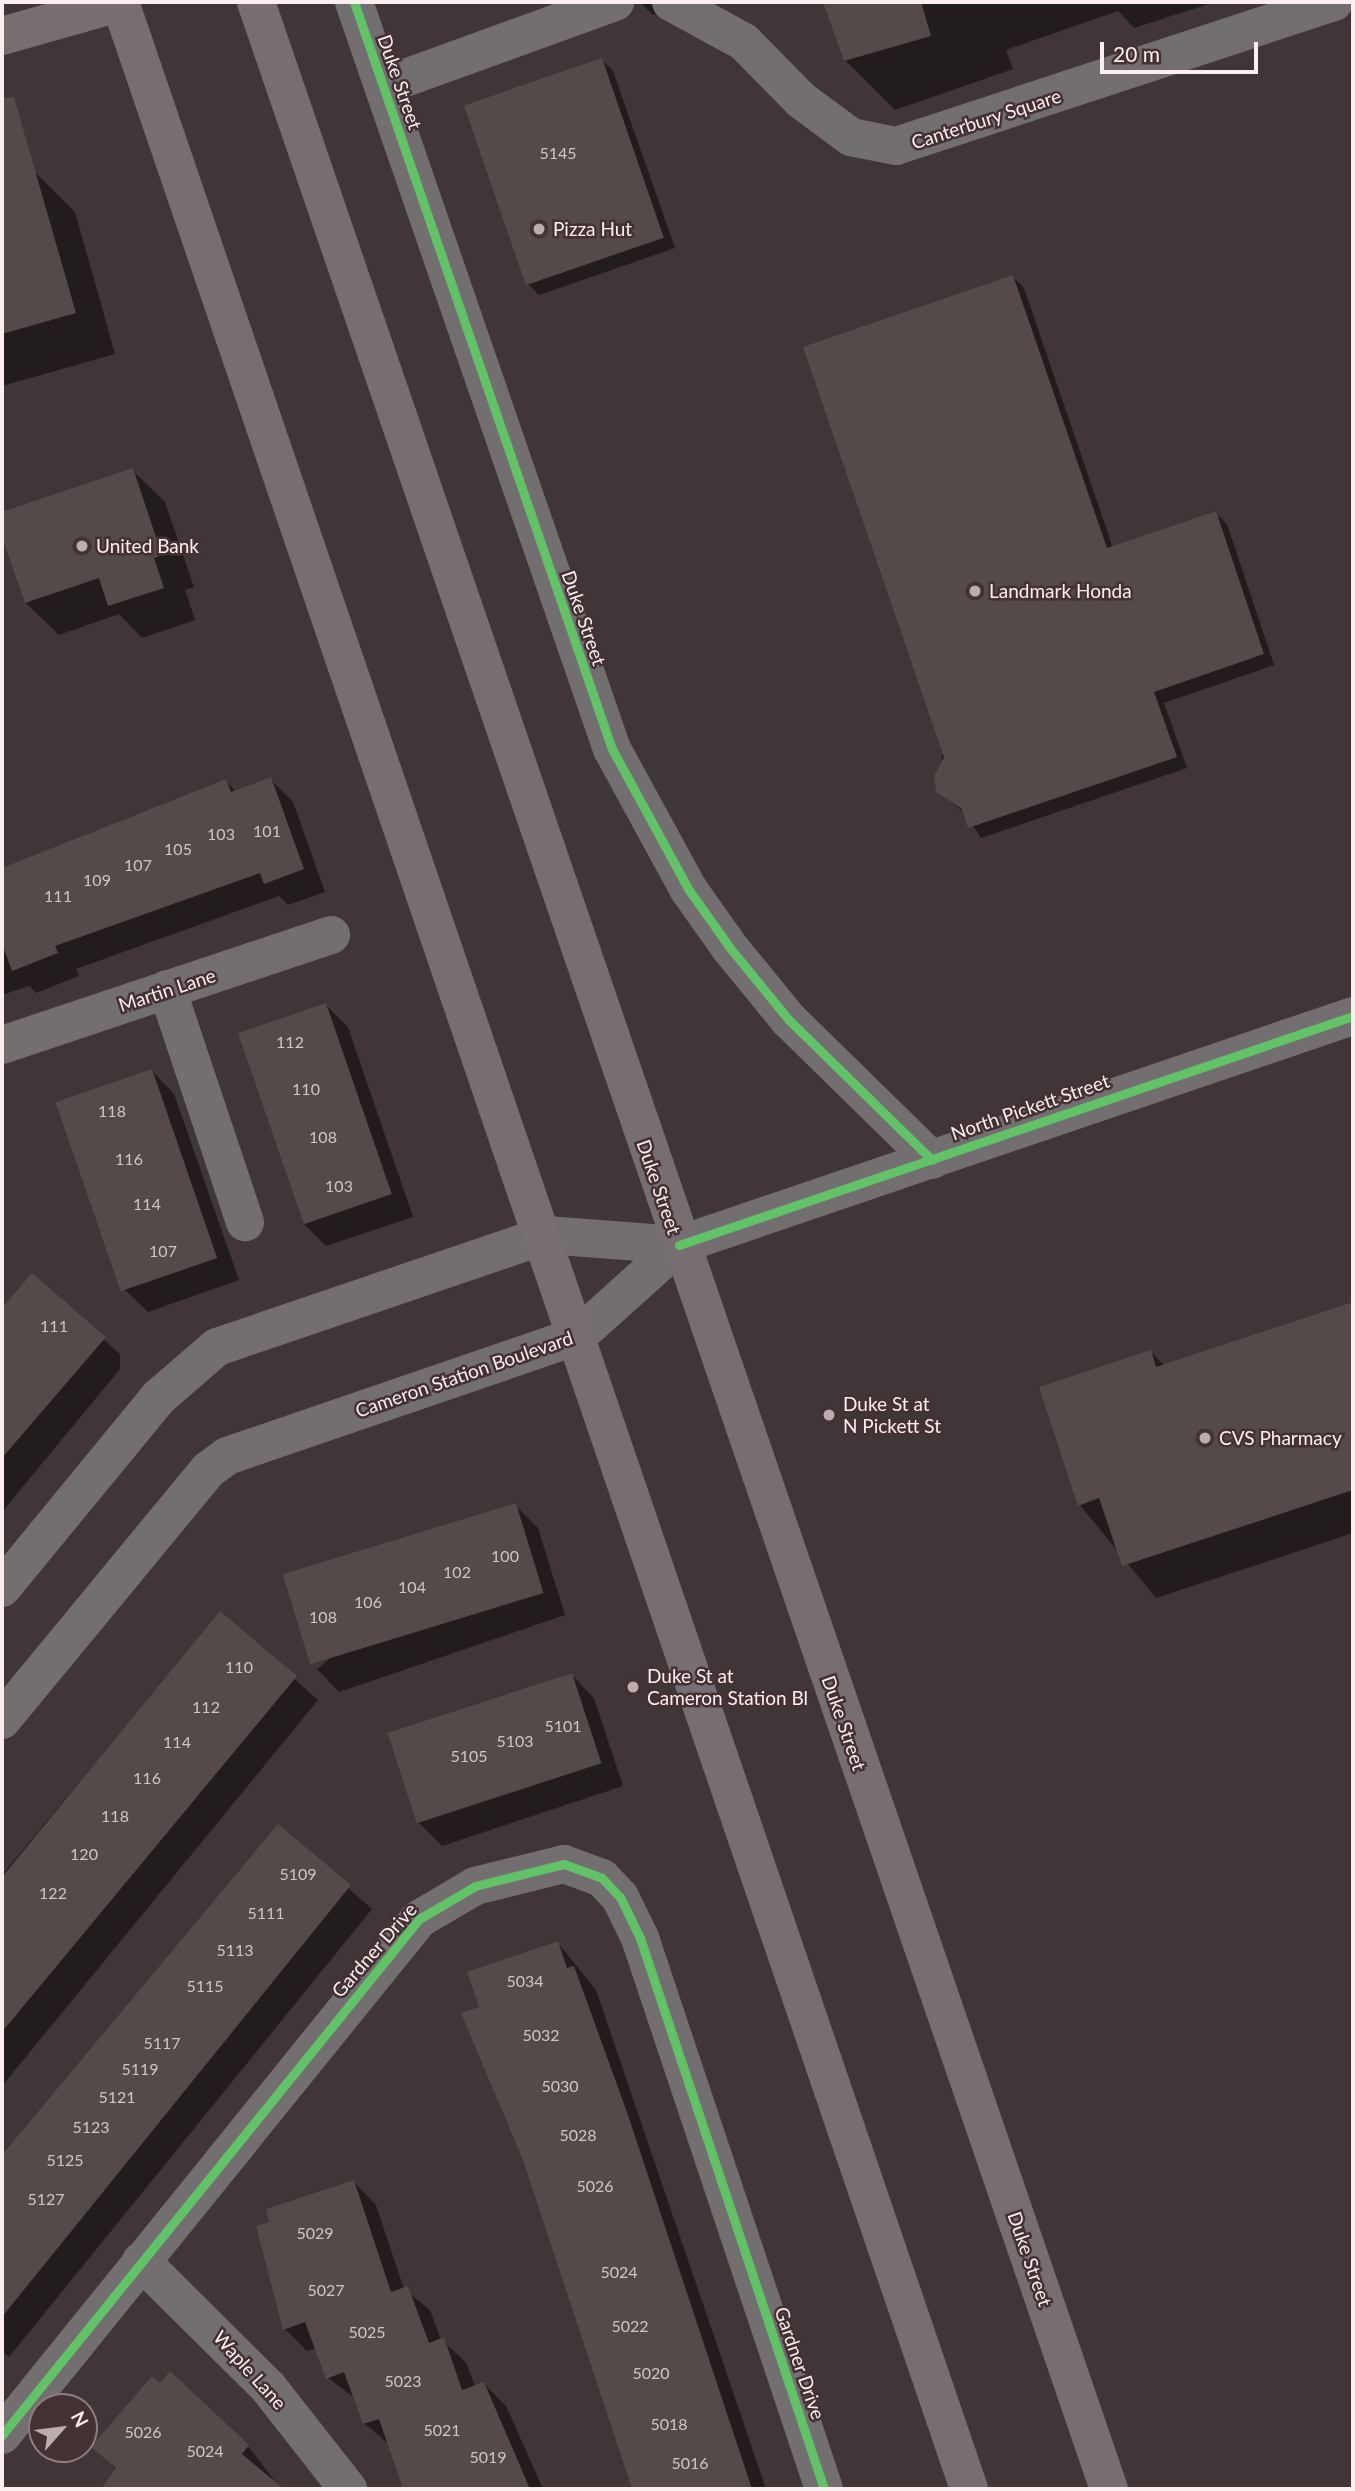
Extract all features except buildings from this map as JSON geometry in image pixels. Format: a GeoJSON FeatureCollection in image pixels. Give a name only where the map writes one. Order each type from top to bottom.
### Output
{"type":"FeatureCollection","features":[{"type":"Feature","properties":{"kind":"main road"},"geometry":{"type":"LineString","coordinates":[[2,36],[121,2],[546,1235],[969,2489]]}},
{"type":"Feature","properties":{"kind":"main road","name":"Duke Street"},"geometry":{"type":"LineString","coordinates":[[256,2],[679,1245],[1109,2489]]}},
{"type":"Feature","properties":{"kind":"street","name":"Duke Street"},"geometry":{"type":"LineString","coordinates":[[354,2],[580,662],[645,813],[689,890],[789,1020],[932,1160]]}},
{"type":"Feature","properties":{"kind":"street"},"geometry":{"type":"LineString","coordinates":[[383,86],[615,2]]}},
{"type":"Feature","properties":{"kind":"street","name":"Canterbury Square"},"geometry":{"type":"LineString","coordinates":[[671,2],[744,41],[801,100],[850,137],[896,146],[1334,2]]}},
{"type":"Feature","properties":{"kind":"street","name":"Martin Lane"},"geometry":{"type":"LineString","coordinates":[[2,1045],[331,934]]}},
{"type":"Feature","properties":{"kind":"street"},"geometry":{"type":"LineString","coordinates":[[167,989],[245,1222]]}},
{"type":"Feature","properties":{"kind":"street","name":"North Pickett Street"},"geometry":{"type":"LineString","coordinates":[[679,1245],[1353,1016]]}},
{"type":"Feature","properties":{"kind":"street"},"geometry":{"type":"LineString","coordinates":[[2,1588],[159,1396],[200,1357],[237,1338],[546,1235],[679,1245]]}},
{"type":"Feature","properties":{"kind":"street","name":"Cameron Station Boulevard"},"geometry":{"type":"LineString","coordinates":[[2,1720],[208,1470],[227,1456],[578,1335],[679,1245]]}},
{"type":"Feature","properties":{"kind":"street","name":"Gardner Drive"},"geometry":{"type":"LineString","coordinates":[[2,2435],[419,1919],[475,1886],[547,1865],[581,1867],[620,1898],[640,1938],[824,2489]]}},
{"type":"Feature","properties":{"kind":"street","name":"Waple Lane"},"geometry":{"type":"LineString","coordinates":[[141,2262],[268,2388],[348,2489]]}},
{"type":"Feature","properties":{"kind":"cycle path"},"geometry":{"type":"LineString","coordinates":[[354,2],[612,749],[689,890],[730,948],[789,1020],[932,1160]]}},
{"type":"Feature","properties":{"kind":"cycle path"},"geometry":{"type":"LineString","coordinates":[[679,1245],[1353,1016]]}},
{"type":"Feature","properties":{"kind":"cycle path"},"geometry":{"type":"LineString","coordinates":[[2,2435],[419,1919],[475,1886],[564,1864],[602,1878],[620,1897],[640,1938],[824,2489]]}},
{"type":"Feature","properties":{"kind":"place","name":"Pizza Hut"},"geometry":{"type":"Point","coordinates":[539,229]}},
{"type":"Feature","properties":{"kind":"place","name":"United Bank"},"geometry":{"type":"Point","coordinates":[82,546]}},
{"type":"Feature","properties":{"kind":"place","name":"Landmark Honda"},"geometry":{"type":"Point","coordinates":[975,591]}},
{"type":"Feature","properties":{"kind":"place","name":"Duke St at N Pickett St"},"geometry":{"type":"Point","coordinates":[829,1415]}},
{"type":"Feature","properties":{"kind":"place","name":"CVS Pharmacy"},"geometry":{"type":"Point","coordinates":[1205,1438]}},
{"type":"Feature","properties":{"kind":"place","name":"Duke St at Cameron Station Bl"},"geometry":{"type":"Point","coordinates":[633,1687]}}]}
